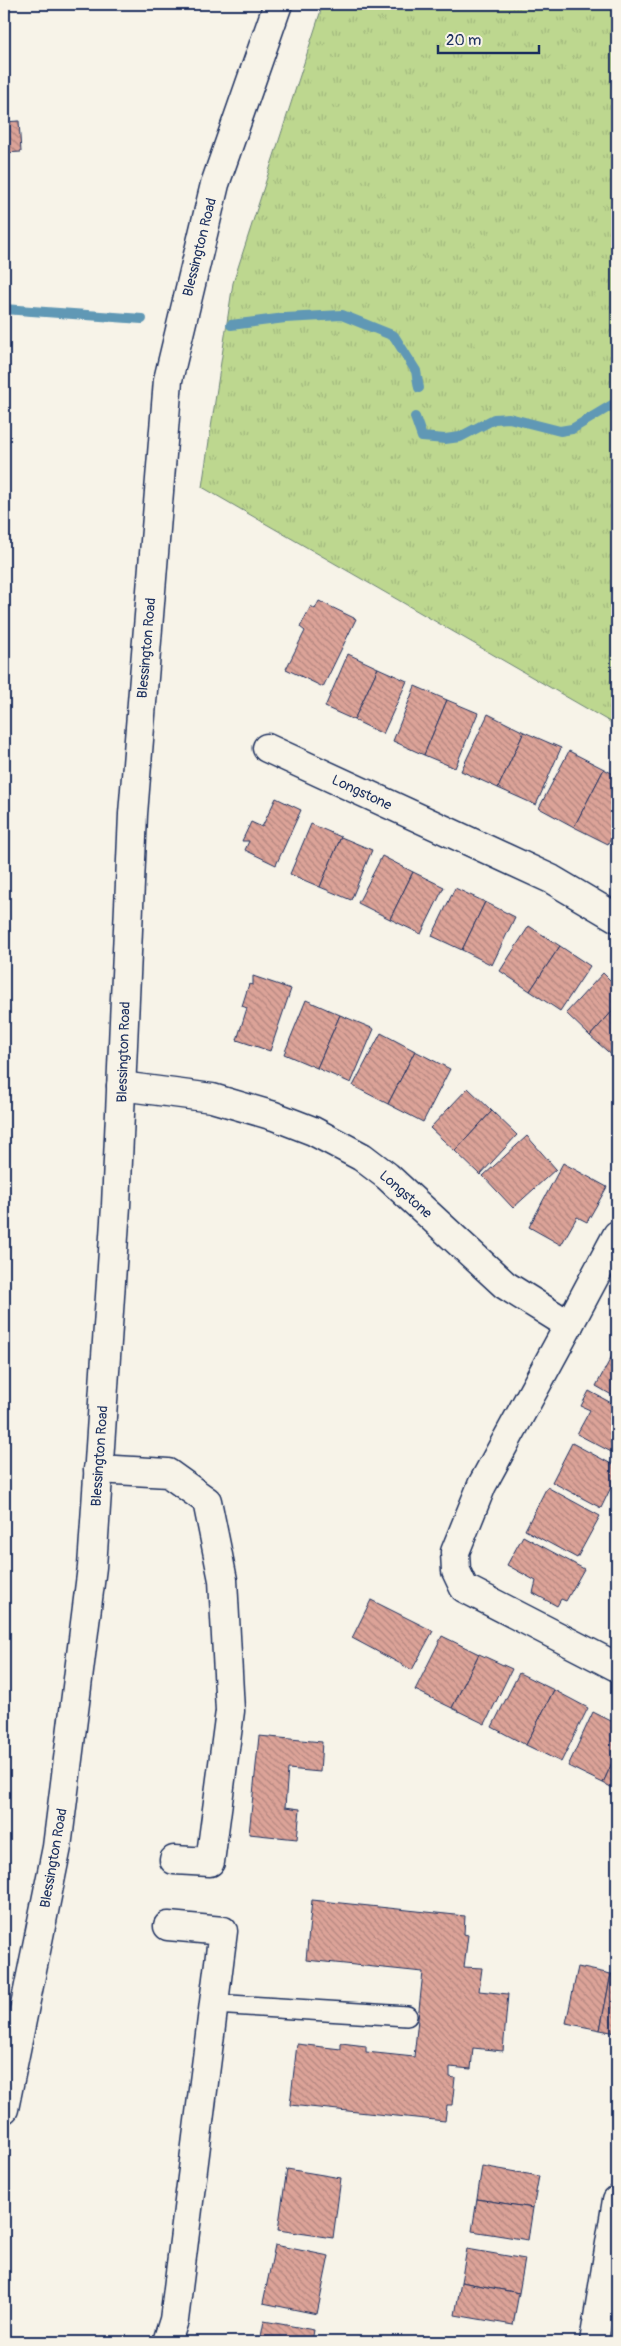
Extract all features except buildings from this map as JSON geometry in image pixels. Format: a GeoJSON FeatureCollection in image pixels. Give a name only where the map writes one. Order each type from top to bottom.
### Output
{"type":"FeatureCollection","features":[{"type":"Feature","properties":{"kind":"street","name":"Blessington Road"},"geometry":{"type":"LineString","coordinates":[[4,2109],[57,1847],[92,1567],[116,1206],[133,814],[168,380],[215,184],[278,4]]}},
{"type":"Feature","properties":{"kind":"street","name":"Longstone"},"geometry":{"type":"LineString","coordinates":[[267,748],[551,879],[617,918]]}},
{"type":"Feature","properties":{"kind":"street","name":"Longstone"},"geometry":{"type":"LineString","coordinates":[[121,1086],[212,1098],[274,1116],[362,1157],[387,1176],[505,1285],[568,1325]]}},
{"type":"Feature","properties":{"kind":"street"},"geometry":{"type":"LineString","coordinates":[[617,1235],[482,1485],[455,1552],[456,1571],[464,1588],[617,1667]]}},
{"type":"Feature","properties":{"kind":"street"},"geometry":{"type":"LineString","coordinates":[[98,1469],[168,1473],[207,1501],[223,1580],[230,1711],[210,1862],[174,1860]]}},
{"type":"Feature","properties":{"kind":"street"},"geometry":{"type":"LineString","coordinates":[[167,2342],[174,2320],[223,1931],[168,1926]]}},
{"type":"Feature","properties":{"kind":"street"},"geometry":{"type":"LineString","coordinates":[[594,2342],[617,2200]]}},
{"type":"Feature","properties":{"kind":"lane"},"geometry":{"type":"LineString","coordinates":[[214,2004],[407,2016]]}},
{"type":"Feature","properties":{"kind":"green space"},"geometry":{"type":"Polygon","coordinates":[[[323,4],[617,4],[617,726],[202,487],[233,283],[323,4]]]}},
{"type":"Feature","properties":{"kind":"waterway"},"geometry":{"type":"LineString","coordinates":[[4,309],[142,319]]}},
{"type":"Feature","properties":{"kind":"waterway"},"geometry":{"type":"LineString","coordinates":[[231,325],[285,318],[342,315],[394,336],[416,371],[419,388]]}},
{"type":"Feature","properties":{"kind":"waterway"},"geometry":{"type":"LineString","coordinates":[[415,417],[422,437],[445,439],[460,437],[494,419],[509,418],[560,431],[572,429],[617,402]]}}]}
